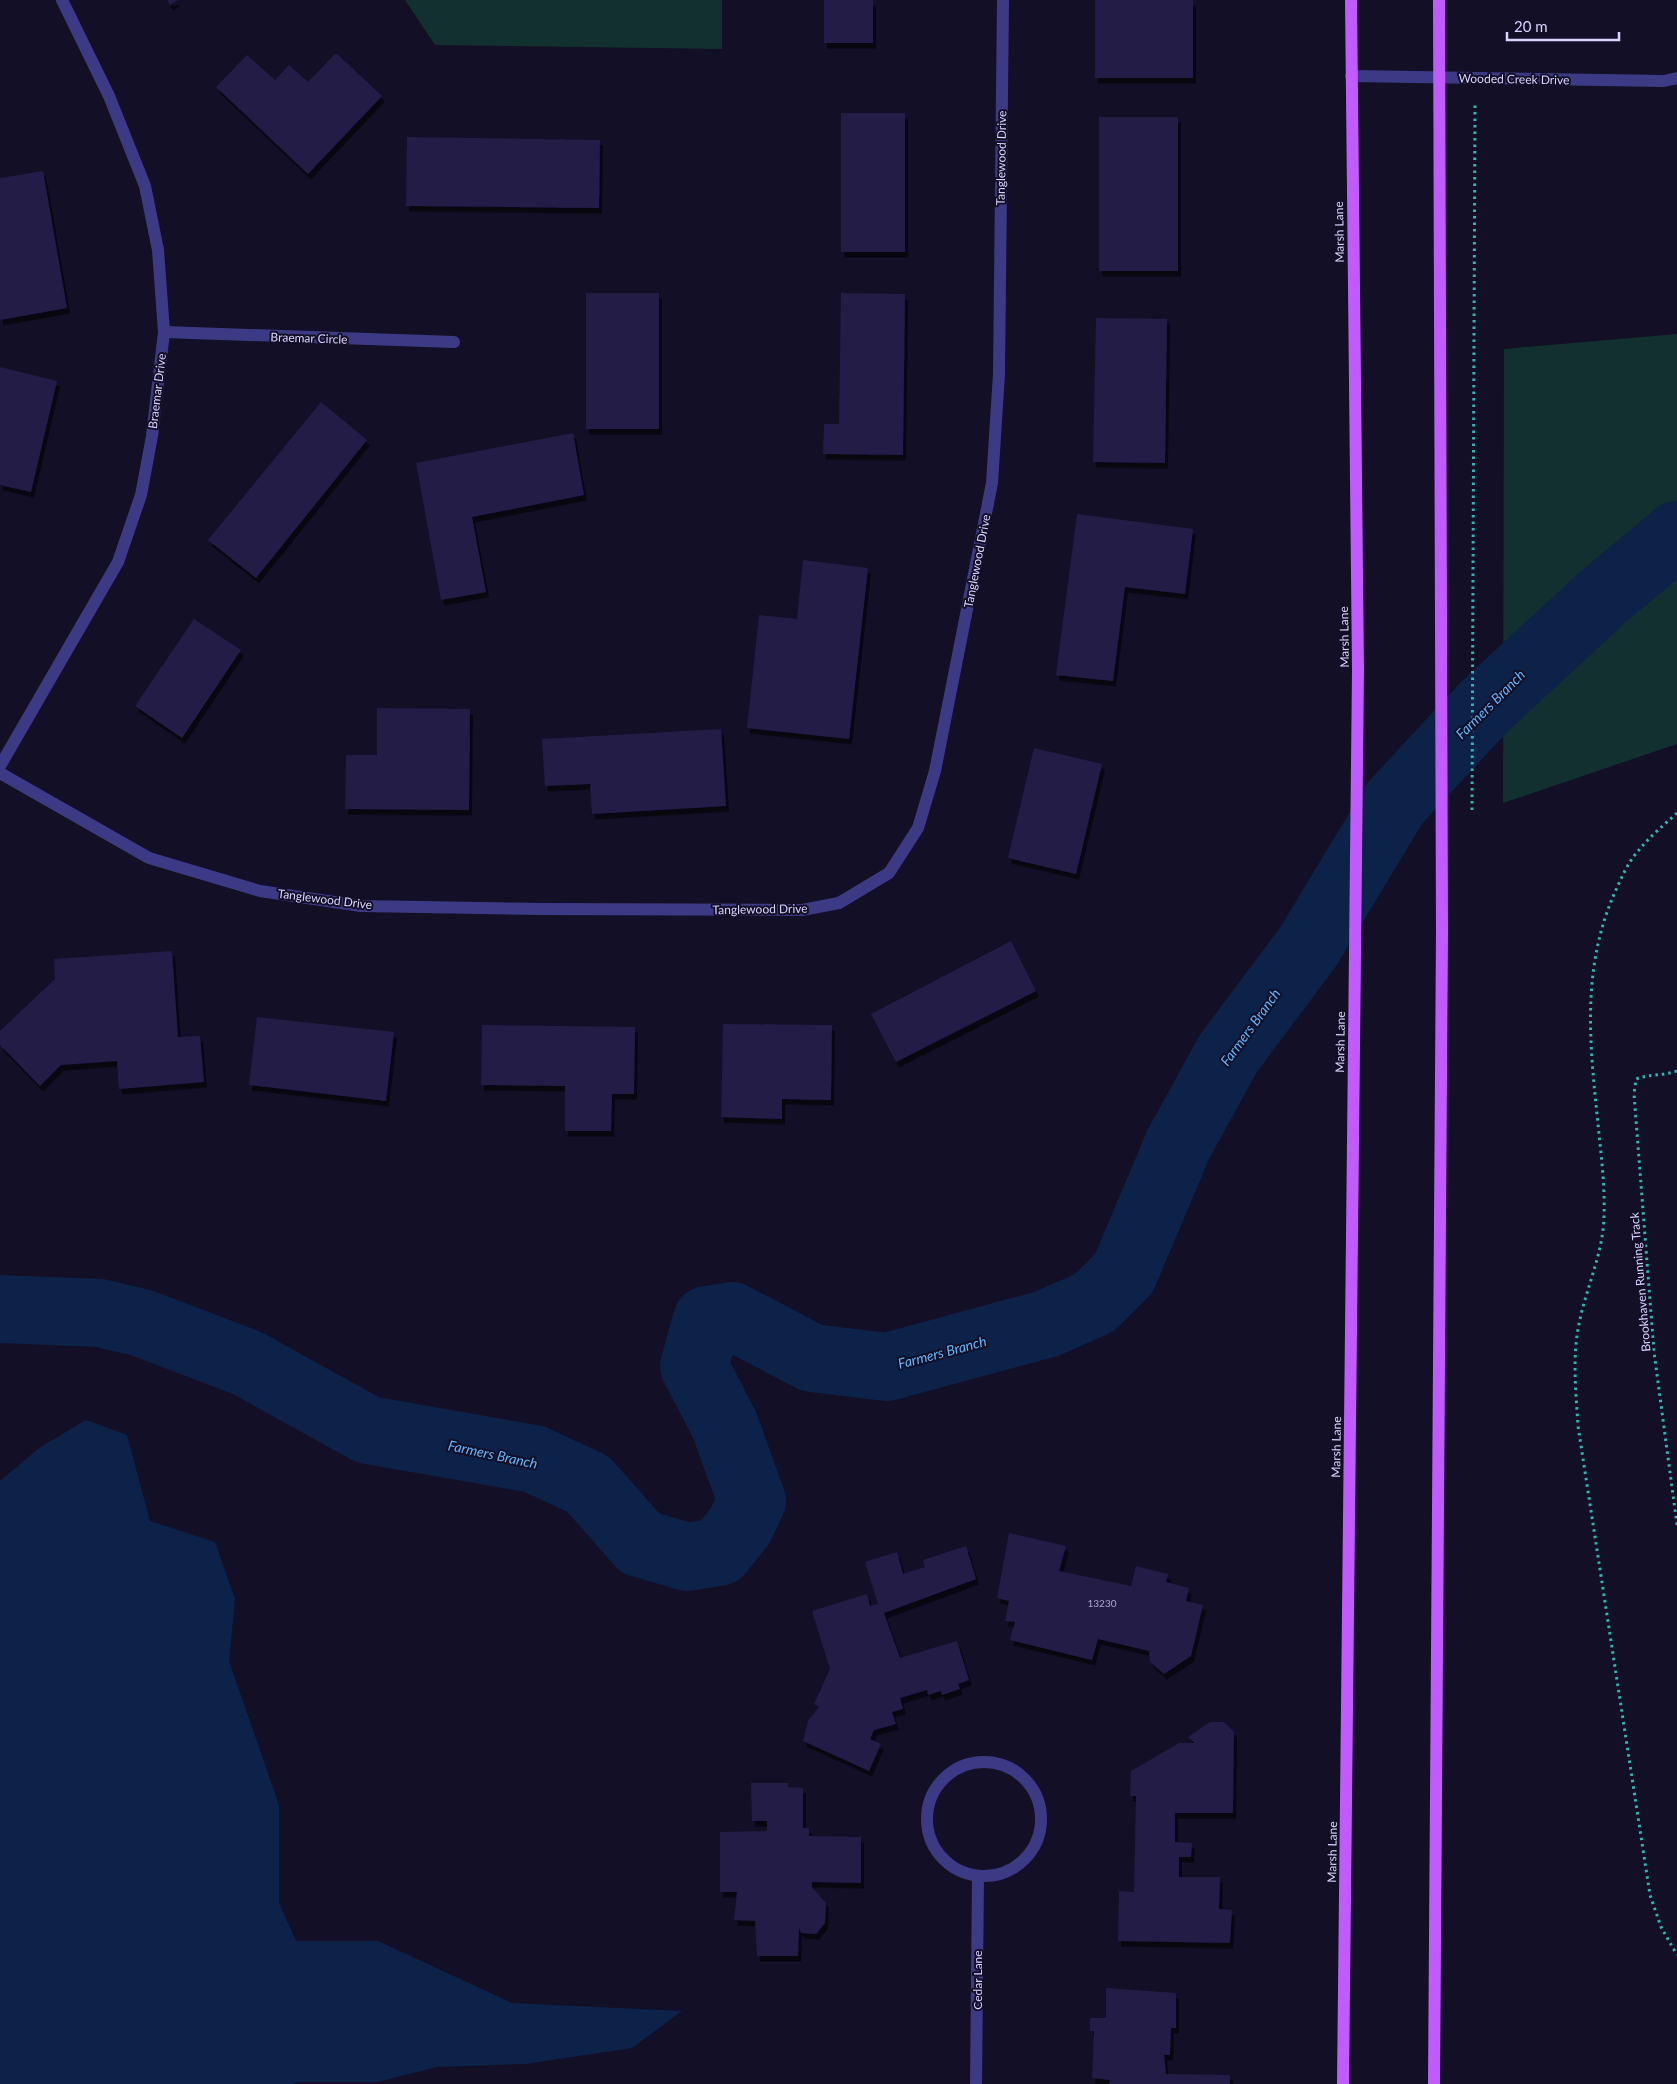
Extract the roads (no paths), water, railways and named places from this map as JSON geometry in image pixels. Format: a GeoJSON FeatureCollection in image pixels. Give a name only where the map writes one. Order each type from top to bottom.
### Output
{"type":"FeatureCollection","features":[{"type":"Feature","properties":{"kind":"main road","name":"Marsh Lane"},"geometry":{"type":"LineString","coordinates":[[1343,2084],[1358,670],[1351,0]]}},
{"type":"Feature","properties":{"kind":"main road"},"geometry":{"type":"LineString","coordinates":[[1434,2084],[1442,919],[1439,0]]}},
{"type":"Feature","properties":{"kind":"street","name":"Braemar Drive"},"geometry":{"type":"LineString","coordinates":[[0,766],[118,562],[141,495],[152,436],[164,332],[158,250],[145,186],[109,96],[62,0]]}},
{"type":"Feature","properties":{"kind":"street","name":"Tanglewood Drive"},"geometry":{"type":"LineString","coordinates":[[0,773],[149,858],[260,891],[361,906],[802,910],[839,903],[889,872],[918,828],[935,771],[992,483],[999,374],[1003,0]]}},
{"type":"Feature","properties":{"kind":"street","name":"Wooded Creek Drive"},"geometry":{"type":"LineString","coordinates":[[1351,76],[1664,81],[1677,78]]}},
{"type":"Feature","properties":{"kind":"street","name":"Braemar Circle"},"geometry":{"type":"LineString","coordinates":[[164,332],[454,342]]}},
{"type":"Feature","properties":{"kind":"street"},"geometry":{"type":"LineString","coordinates":[[988,1762],[1006,1767],[1021,1775],[1033,1789],[1040,1806],[1041,1824],[1037,1842],[1027,1857],[1013,1868],[996,1875],[978,1876],[959,1870],[943,1859],[932,1843],[927,1824],[929,1805],[937,1787],[951,1773],[968,1765],[988,1762]]}},
{"type":"Feature","properties":{"kind":"street","name":"Cedar Lane"},"geometry":{"type":"LineString","coordinates":[[976,2084],[978,1876]]}},
{"type":"Feature","properties":{"kind":"water"},"geometry":{"type":"Polygon","coordinates":[[[86,1420],[127,1435],[150,1521],[215,1542],[235,1599],[229,1661],[279,1805],[279,1903],[296,1941],[378,1941],[512,2003],[682,2011],[632,2048],[525,2064],[437,2067],[377,2082],[296,2082],[293,2084],[0,2084],[0,1481],[39,1448],[86,1420]]]}},
{"type":"Feature","properties":{"kind":"waterway","name":"Farmers Branch"},"geometry":{"type":"LineString","coordinates":[[0,1309],[100,1313],[142,1323],[247,1363],[368,1430],[534,1459],[588,1484],[640,1543],[687,1557],[719,1552],[740,1526],[752,1501],[725,1426],[694,1366],[707,1320],[732,1316],[812,1358],[887,1367],[1046,1324],[1094,1303],[1124,1273],[1178,1145],[1228,1054],[1308,947],[1395,803],[1484,707],[1604,596],[1677,535]]}}]}
